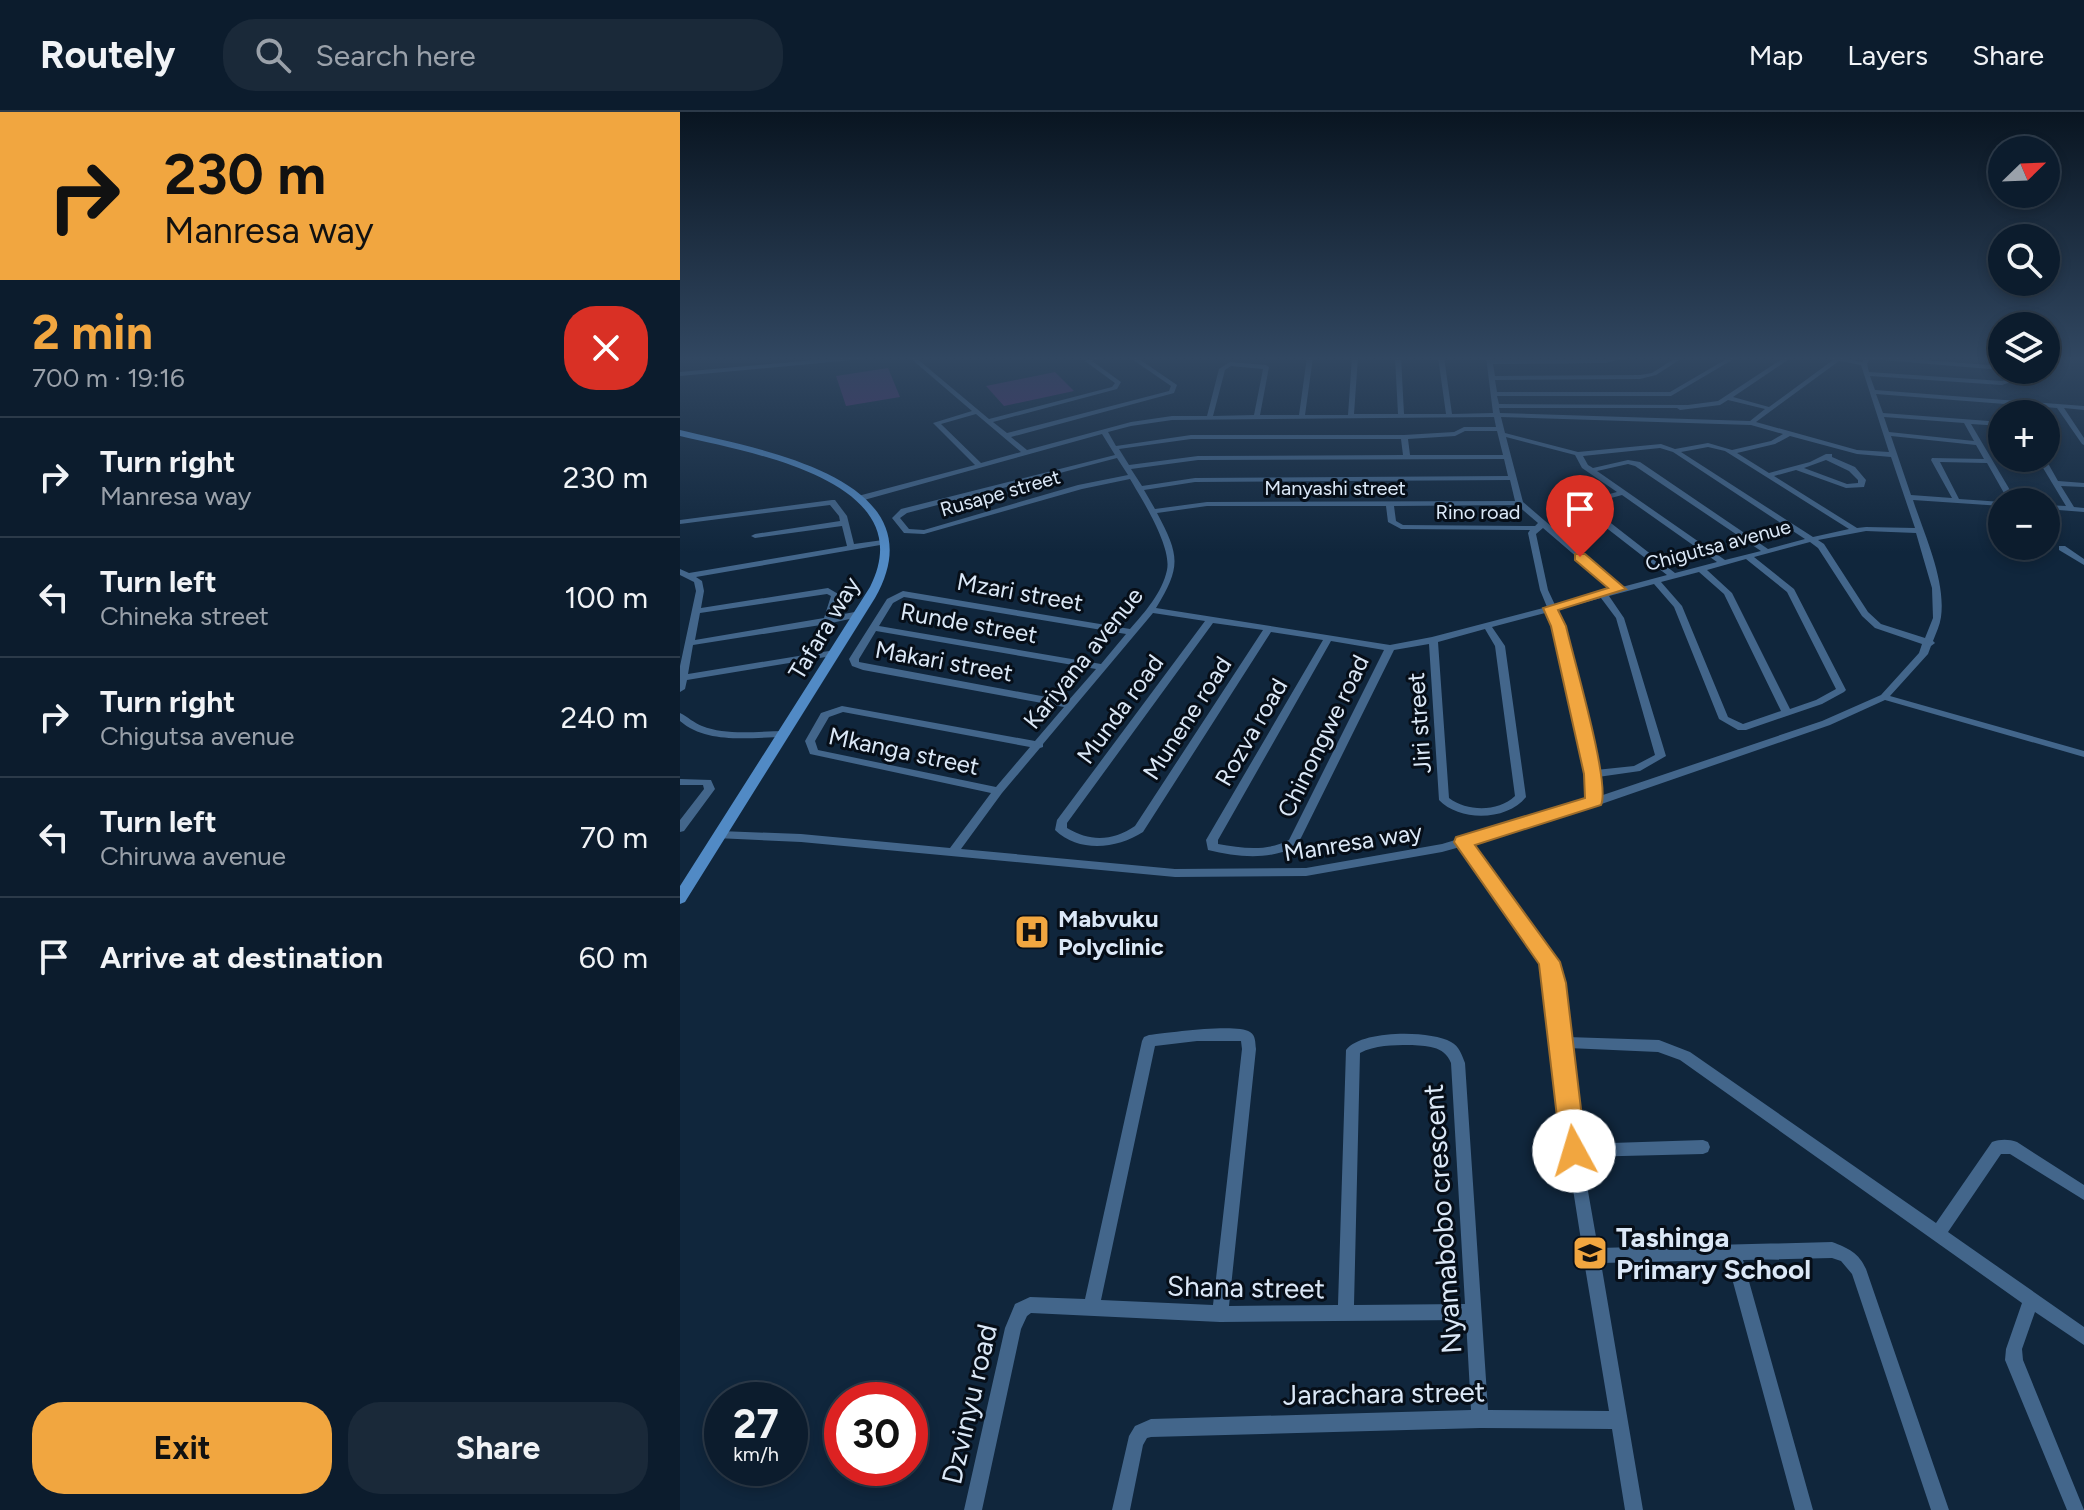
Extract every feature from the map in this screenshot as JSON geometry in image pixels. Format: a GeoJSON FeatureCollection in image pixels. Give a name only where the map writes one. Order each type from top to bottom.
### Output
{"type":"FeatureCollection","features":[{"type":"Feature","properties":{"kind":"street"},"geometry":{"type":"LineString","coordinates":[[939,422],[936,423],[980,466]]}},
{"type":"Feature","properties":{"kind":"street"},"geometry":{"type":"LineString","coordinates":[[989,422],[1026,453]]}},
{"type":"Feature","properties":{"kind":"street"},"geometry":{"type":"LineString","coordinates":[[1005,436],[1057,422]]}},
{"type":"Feature","properties":{"kind":"street"},"geometry":{"type":"LineString","coordinates":[[861,498],[1148,422]]}},
{"type":"Feature","properties":{"kind":"street"},"geometry":{"type":"LineString","coordinates":[[1499,422],[1519,503],[1538,527],[1619,589]]}},
{"type":"Feature","properties":{"kind":"street"},"geometry":{"type":"LineString","coordinates":[[1737,422],[1751,423],[1837,447],[1894,455]]}},
{"type":"Feature","properties":{"kind":"street"},"geometry":{"type":"LineString","coordinates":[[1116,452],[1191,437],[1404,437],[1455,434],[1464,429],[1501,432],[1578,454],[1661,446],[1675,451],[1827,553],[1870,620],[1889,632],[1930,643],[1937,618],[1937,596],[1920,531],[1883,422]]}},
{"type":"Feature","properties":{"kind":"street"},"geometry":{"type":"LineString","coordinates":[[1967,422],[1988,459]]}},
{"type":"Feature","properties":{"kind":"street"},"geometry":{"type":"LineString","coordinates":[[2070,422],[2084,443]]}},
{"type":"Feature","properties":{"kind":"street","name":"Kariyana avenue"},"geometry":{"type":"LineString","coordinates":[[953,852],[998,791],[1151,610],[1172,566],[1167,539],[1104,432]]}},
{"type":"Feature","properties":{"kind":"street"},"geometry":{"type":"LineString","coordinates":[[680,433],[812,469],[836,480],[861,498],[881,523],[883,542],[691,575],[680,572]]}},
{"type":"Feature","properties":{"kind":"street"},"geometry":{"type":"LineString","coordinates":[[1733,452],[1773,443],[1790,433]]}},
{"type":"Feature","properties":{"kind":"street"},"geometry":{"type":"LineString","coordinates":[[1887,434],[1978,443]]}},
{"type":"Feature","properties":{"kind":"street"},"geometry":{"type":"LineString","coordinates":[[1404,437],[1407,457]]}},
{"type":"Feature","properties":{"kind":"street"},"geometry":{"type":"LineString","coordinates":[[1675,451],[1708,445],[1733,452],[1854,529]]}},
{"type":"Feature","properties":{"kind":"street"},"geometry":{"type":"LineString","coordinates":[[1769,475],[1827,458],[1837,447]]}},
{"type":"Feature","properties":{"kind":"street","name":"Rusape street"},"geometry":{"type":"LineString","coordinates":[[1116,452],[904,511],[896,518],[907,531],[917,533],[1128,473]]}},
{"type":"Feature","properties":{"kind":"street"},"geometry":{"type":"LineString","coordinates":[[1578,454],[1580,460],[1722,562]]}},
{"type":"Feature","properties":{"kind":"street"},"geometry":{"type":"LineString","coordinates":[[1128,473],[1203,458],[1507,457]]}},
{"type":"Feature","properties":{"kind":"street"},"geometry":{"type":"LineString","coordinates":[[1796,468],[1846,486],[1861,485],[1862,480],[1852,469],[1827,458]]}},
{"type":"Feature","properties":{"kind":"street"},"geometry":{"type":"LineString","coordinates":[[1957,501],[1935,460],[1988,461]]}},
{"type":"Feature","properties":{"kind":"street"},"geometry":{"type":"LineString","coordinates":[[1594,470],[1628,462],[1637,464],[1765,550]]}},
{"type":"Feature","properties":{"kind":"street"},"geometry":{"type":"LineString","coordinates":[[2049,472],[2071,509]]}},
{"type":"Feature","properties":{"kind":"street"},"geometry":{"type":"LineString","coordinates":[[1138,489],[1195,480],[1511,478]]}},
{"type":"Feature","properties":{"kind":"street"},"geometry":{"type":"LineString","coordinates":[[2056,483],[2084,485]]}},
{"type":"Feature","properties":{"kind":"street"},"geometry":{"type":"LineString","coordinates":[[1624,492],[1586,503],[1585,507],[1672,575]]}},
{"type":"Feature","properties":{"kind":"street"},"geometry":{"type":"LineString","coordinates":[[1908,497],[1988,503]]}},
{"type":"Feature","properties":{"kind":"street"},"geometry":{"type":"LineString","coordinates":[[680,522],[832,502],[845,523],[851,547]]}},
{"type":"Feature","properties":{"kind":"street","name":"Manyashi street"},"geometry":{"type":"LineString","coordinates":[[1151,512],[1207,504],[1519,503]]}},
{"type":"Feature","properties":{"kind":"street","name":"Rino road"},"geometry":{"type":"LineString","coordinates":[[1390,504],[1392,522],[1401,527],[1538,527]]}},
{"type":"Feature","properties":{"kind":"street"},"geometry":{"type":"LineString","coordinates":[[2060,508],[2084,510]]}},
{"type":"Feature","properties":{"kind":"street"},"geometry":{"type":"LineString","coordinates":[[755,536],[845,523]]}},
{"type":"Feature","properties":{"kind":"street"},"geometry":{"type":"LineString","coordinates":[[1538,527],[1536,562],[1559,626],[1592,774],[1595,801]]}},
{"type":"Feature","properties":{"kind":"street","name":"Chigutsa avenue"},"geometry":{"type":"LineString","coordinates":[[1151,610],[1390,648],[1433,640],[1854,529],[1920,531]]}},
{"type":"Feature","properties":{"kind":"street","name":"Tafara way"},"geometry":{"type":"LineString","coordinates":[[680,898],[860,614],[883,568],[883,542]]}},
{"type":"Feature","properties":{"kind":"street"},"geometry":{"type":"LineString","coordinates":[[2062,548],[2084,563]]}},
{"type":"Feature","properties":{"kind":"street"},"geometry":{"type":"LineString","coordinates":[[1655,580],[1678,606],[1724,719],[1730,724],[1742,728],[1838,694],[1841,689],[1791,591],[1747,556]]}},
{"type":"Feature","properties":{"kind":"street"},"geometry":{"type":"LineString","coordinates":[[1700,568],[1728,593],[1787,713]]}},
{"type":"Feature","properties":{"kind":"street"},"geometry":{"type":"LineString","coordinates":[[691,575],[699,585],[697,611],[692,643],[683,660],[681,683],[835,653]]}},
{"type":"Feature","properties":{"kind":"street"},"geometry":{"type":"LineString","coordinates":[[697,611],[828,591],[836,595],[827,621]]}},
{"type":"Feature","properties":{"kind":"street","name":"Mzari street"},"geometry":{"type":"LineString","coordinates":[[875,628],[890,601],[900,594],[1132,632]]}},
{"type":"Feature","properties":{"kind":"street"},"geometry":{"type":"LineString","coordinates":[[1592,774],[1636,769],[1656,761],[1661,754],[1620,618],[1603,594]]}},
{"type":"Feature","properties":{"kind":"street"},"geometry":{"type":"LineString","coordinates":[[692,643],[860,614]]}},
{"type":"Feature","properties":{"kind":"street","name":"Munda road"},"geometry":{"type":"LineString","coordinates":[[1139,829],[1126,840],[1110,843],[1073,838],[1061,830],[1061,823],[1211,619]]}},
{"type":"Feature","properties":{"kind":"street","name":"Jiri street"},"geometry":{"type":"LineString","coordinates":[[1433,640],[1444,798],[1447,803],[1478,812],[1520,799],[1500,646],[1487,626]]}},
{"type":"Feature","properties":{"kind":"street","name":"Makari street"},"geometry":{"type":"LineString","coordinates":[[875,628],[855,658],[856,664],[1072,705]]}},
{"type":"Feature","properties":{"kind":"street","name":"Runde street"},"geometry":{"type":"LineString","coordinates":[[875,628],[1103,667]]}},
{"type":"Feature","properties":{"kind":"street","name":"Munene road"},"geometry":{"type":"LineString","coordinates":[[1139,829],[1268,629]]}},
{"type":"Feature","properties":{"kind":"street","name":"Rozva road"},"geometry":{"type":"LineString","coordinates":[[1293,843],[1278,852],[1252,853],[1211,846],[1328,639]]}},
{"type":"Feature","properties":{"kind":"street","name":"Manresa way"},"geometry":{"type":"LineString","coordinates":[[720,835],[953,852],[1175,873],[1267,875],[1352,866],[1463,842],[1800,733],[1884,697],[1930,643]]}},
{"type":"Feature","properties":{"kind":"street","name":"Chinongwe road"},"geometry":{"type":"LineString","coordinates":[[1293,843],[1390,648]]}},
{"type":"Feature","properties":{"kind":"street"},"geometry":{"type":"LineString","coordinates":[[1884,697],[2084,754]]}},
{"type":"Feature","properties":{"kind":"street","name":"Mkanga street"},"geometry":{"type":"LineString","coordinates":[[998,791],[814,752],[810,741],[825,715],[836,709],[1039,745]]}},
{"type":"Feature","properties":{"kind":"street"},"geometry":{"type":"LineString","coordinates":[[680,716],[692,727],[718,733],[785,734]]}},
{"type":"Feature","properties":{"kind":"street"},"geometry":{"type":"LineString","coordinates":[[680,782],[707,782],[710,789],[680,828]]}},
{"type":"Feature","properties":{"kind":"street"},"geometry":{"type":"LineString","coordinates":[[1463,842],[1544,952],[1555,983],[1574,1151],[1634,1510]]}},
{"type":"Feature","properties":{"kind":"street"},"geometry":{"type":"LineString","coordinates":[[1091,1309],[1149,1041],[1197,1035],[1243,1035],[1248,1038],[1249,1049],[1220,1314]]}},
{"type":"Feature","properties":{"kind":"street","name":"Nyamabobo crescent"},"geometry":{"type":"LineString","coordinates":[[1346,1314],[1352,1053],[1364,1042],[1381,1040],[1440,1043],[1456,1056],[1480,1419]]}},
{"type":"Feature","properties":{"kind":"street"},"geometry":{"type":"LineString","coordinates":[[1562,1042],[1659,1046],[1679,1052],[2084,1337]]}},
{"type":"Feature","properties":{"kind":"street"},"geometry":{"type":"LineString","coordinates":[[1574,1151],[1703,1147]]}},
{"type":"Feature","properties":{"kind":"street"},"geometry":{"type":"LineString","coordinates":[[1938,1233],[1992,1149],[1997,1147],[2012,1147],[2084,1193]]}},
{"type":"Feature","properties":{"kind":"street"},"geometry":{"type":"LineString","coordinates":[[1590,1256],[1832,1250],[1852,1261],[1940,1510]]}},
{"type":"Feature","properties":{"kind":"street"},"geometry":{"type":"LineString","coordinates":[[1733,1253],[1804,1510]]}},
{"type":"Feature","properties":{"kind":"street"},"geometry":{"type":"LineString","coordinates":[[2031,1299],[2014,1349],[2014,1360],[2076,1510]]}},
{"type":"Feature","properties":{"kind":"street","name":"Shana street"},"geometry":{"type":"LineString","coordinates":[[1021,1310],[1038,1303],[1091,1309],[1220,1314],[1473,1312]]}},
{"type":"Feature","properties":{"kind":"street","name":"Dzvinyu road"},"geometry":{"type":"LineString","coordinates":[[973,1510],[1011,1335],[1021,1310]]}},
{"type":"Feature","properties":{"kind":"street","name":"Jarachara street"},"geometry":{"type":"LineString","coordinates":[[1121,1510],[1135,1442],[1141,1432],[1151,1428],[1480,1419],[1618,1420]]}},
{"type":"Feature","properties":{"kind":"place","name":"Mabvuku Polyclinic"},"geometry":{"type":"Point","coordinates":[1032,932]}},
{"type":"Feature","properties":{"kind":"place","name":"Tashinga Primary School"},"geometry":{"type":"Point","coordinates":[1590,1253]}},
{"type":"Feature","properties":{"kind":"route"},"geometry":{"type":"LineString","coordinates":[[1574,1151],[1555,983],[1549,962],[1463,842],[1595,801],[1592,774],[1559,626],[1550,608],[1619,589],[1580,557]]}}]}
